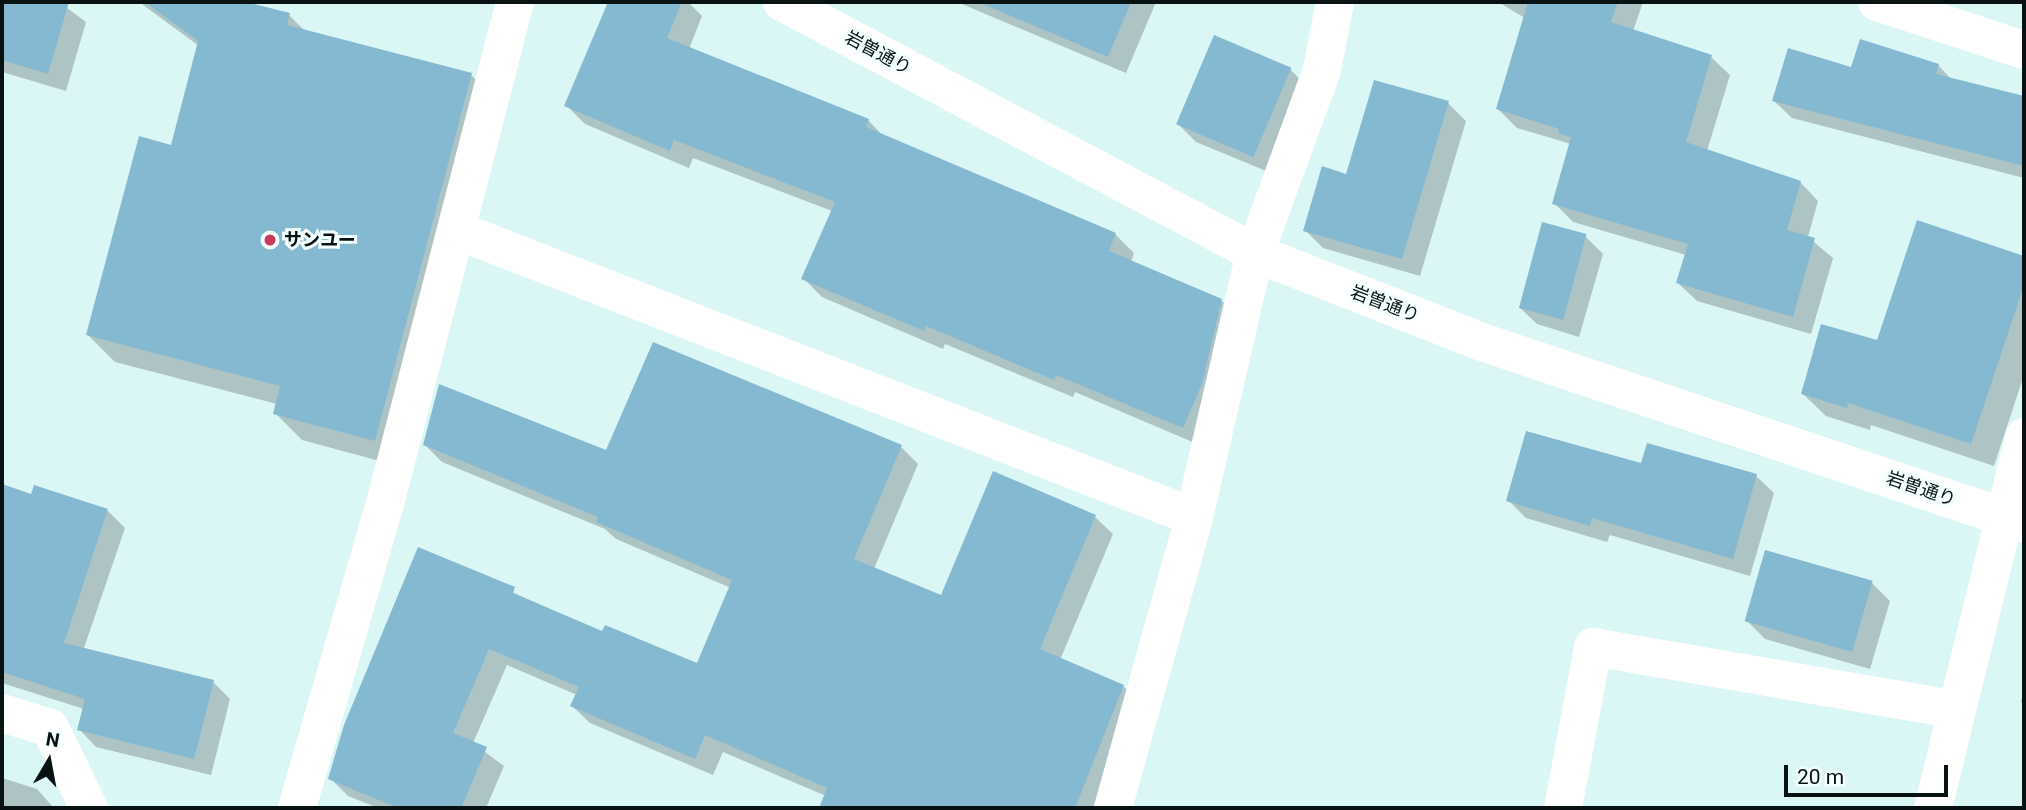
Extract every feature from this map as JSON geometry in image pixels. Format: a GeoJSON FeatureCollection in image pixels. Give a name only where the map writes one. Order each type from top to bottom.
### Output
{"type":"FeatureCollection","features":[{"type":"Feature","properties":{"kind":"street"},"geometry":{"type":"LineString","coordinates":[[297,808],[386,500],[515,2]]}},
{"type":"Feature","properties":{"kind":"street","name":"岩曽通り"},"geometry":{"type":"LineString","coordinates":[[782,2],[1255,253],[1479,341],[2014,520]]}},
{"type":"Feature","properties":{"kind":"street"},"geometry":{"type":"LineString","coordinates":[[1113,808],[1194,517],[1255,253],[1322,71],[1335,2]]}},
{"type":"Feature","properties":{"kind":"street"},"geometry":{"type":"LineString","coordinates":[[1877,2],[2024,50]]}},
{"type":"Feature","properties":{"kind":"street"},"geometry":{"type":"LineString","coordinates":[[456,230],[1194,517]]}},
{"type":"Feature","properties":{"kind":"street"},"geometry":{"type":"LineString","coordinates":[[1933,808],[1957,710],[2014,520],[2024,437]]}},
{"type":"Feature","properties":{"kind":"street"},"geometry":{"type":"LineString","coordinates":[[1563,808],[1594,647],[1957,710]]}},
{"type":"Feature","properties":{"kind":"street"},"geometry":{"type":"LineString","coordinates":[[2,713],[50,728],[89,808]]}},
{"type":"Feature","properties":{"kind":"building"},"geometry":{"type":"Polygon","coordinates":[[[2,2],[69,2],[48,74],[2,60],[2,2]]]}},
{"type":"Feature","properties":{"kind":"building","name":"サンユー"},"geometry":{"type":"Polygon","coordinates":[[[145,2],[246,2],[290,13],[287,25],[472,73],[375,441],[273,414],[280,386],[86,335],[139,136],[171,145],[198,41],[145,2]]]}},
{"type":"Feature","properties":{"kind":"building"},"geometry":{"type":"Polygon","coordinates":[[[608,2],[682,2],[667,38],[869,119],[866,127],[1116,233],[1109,251],[1222,299],[1202,384],[1183,428],[1056,375],[1054,380],[926,326],[924,331],[801,279],[835,202],[674,140],[670,151],[564,106],[608,2]]]}},
{"type":"Feature","properties":{"kind":"building"},"geometry":{"type":"Polygon","coordinates":[[[978,2],[1131,2],[1108,57],[978,2]]]}},
{"type":"Feature","properties":{"kind":"building"},"geometry":{"type":"Polygon","coordinates":[[[1528,2],[1618,2],[1611,22],[1712,55],[1686,142],[1801,181],[1787,230],[1815,238],[1793,317],[1676,283],[1688,244],[1552,204],[1571,137],[1558,133],[1559,129],[1496,109],[1528,2]]]}},
{"type":"Feature","properties":{"kind":"building"},"geometry":{"type":"Polygon","coordinates":[[[1214,35],[1291,68],[1253,157],[1176,124],[1214,35]]]}},
{"type":"Feature","properties":{"kind":"building"},"geometry":{"type":"Polygon","coordinates":[[[1860,39],[1939,64],[1936,74],[2024,96],[2024,166],[1772,101],[1788,48],[1851,67],[1860,39]]]}},
{"type":"Feature","properties":{"kind":"building"},"geometry":{"type":"Polygon","coordinates":[[[1374,80],[1449,101],[1402,259],[1303,231],[1322,166],[1346,174],[1374,80]]]}},
{"type":"Feature","properties":{"kind":"building"},"geometry":{"type":"Polygon","coordinates":[[[1917,220],[2024,256],[2024,285],[1971,444],[1848,403],[1847,408],[1801,394],[1821,324],[1877,340],[1917,220]]]}},
{"type":"Feature","properties":{"kind":"building"},"geometry":{"type":"Polygon","coordinates":[[[1542,222],[1586,234],[1563,320],[1519,308],[1542,222]]]}},
{"type":"Feature","properties":{"kind":"building"},"geometry":{"type":"Polygon","coordinates":[[[653,342],[902,445],[854,559],[941,595],[993,471],[1096,515],[1040,649],[1124,685],[1075,808],[819,808],[827,788],[705,735],[695,759],[570,706],[579,687],[489,649],[453,733],[487,747],[461,808],[398,808],[328,779],[344,725],[418,547],[515,587],[513,593],[602,631],[605,625],[697,663],[732,580],[596,522],[598,517],[423,445],[439,384],[606,450],[653,342]]]}},
{"type":"Feature","properties":{"kind":"building"},"geometry":{"type":"Polygon","coordinates":[[[1526,431],[1641,463],[1647,443],[1757,474],[1733,559],[1592,518],[1590,526],[1506,501],[1526,431]]]}},
{"type":"Feature","properties":{"kind":"building"},"geometry":{"type":"Polygon","coordinates":[[[2,484],[31,494],[34,485],[108,509],[64,643],[214,680],[194,759],[77,730],[85,699],[2,672],[2,484]]]}},
{"type":"Feature","properties":{"kind":"building"},"geometry":{"type":"Polygon","coordinates":[[[1765,550],[1873,581],[1852,652],[1745,621],[1765,550]]]}},
{"type":"Feature","properties":{"kind":"place","name":"サンユー"},"geometry":{"type":"Point","coordinates":[270,240]}}]}
